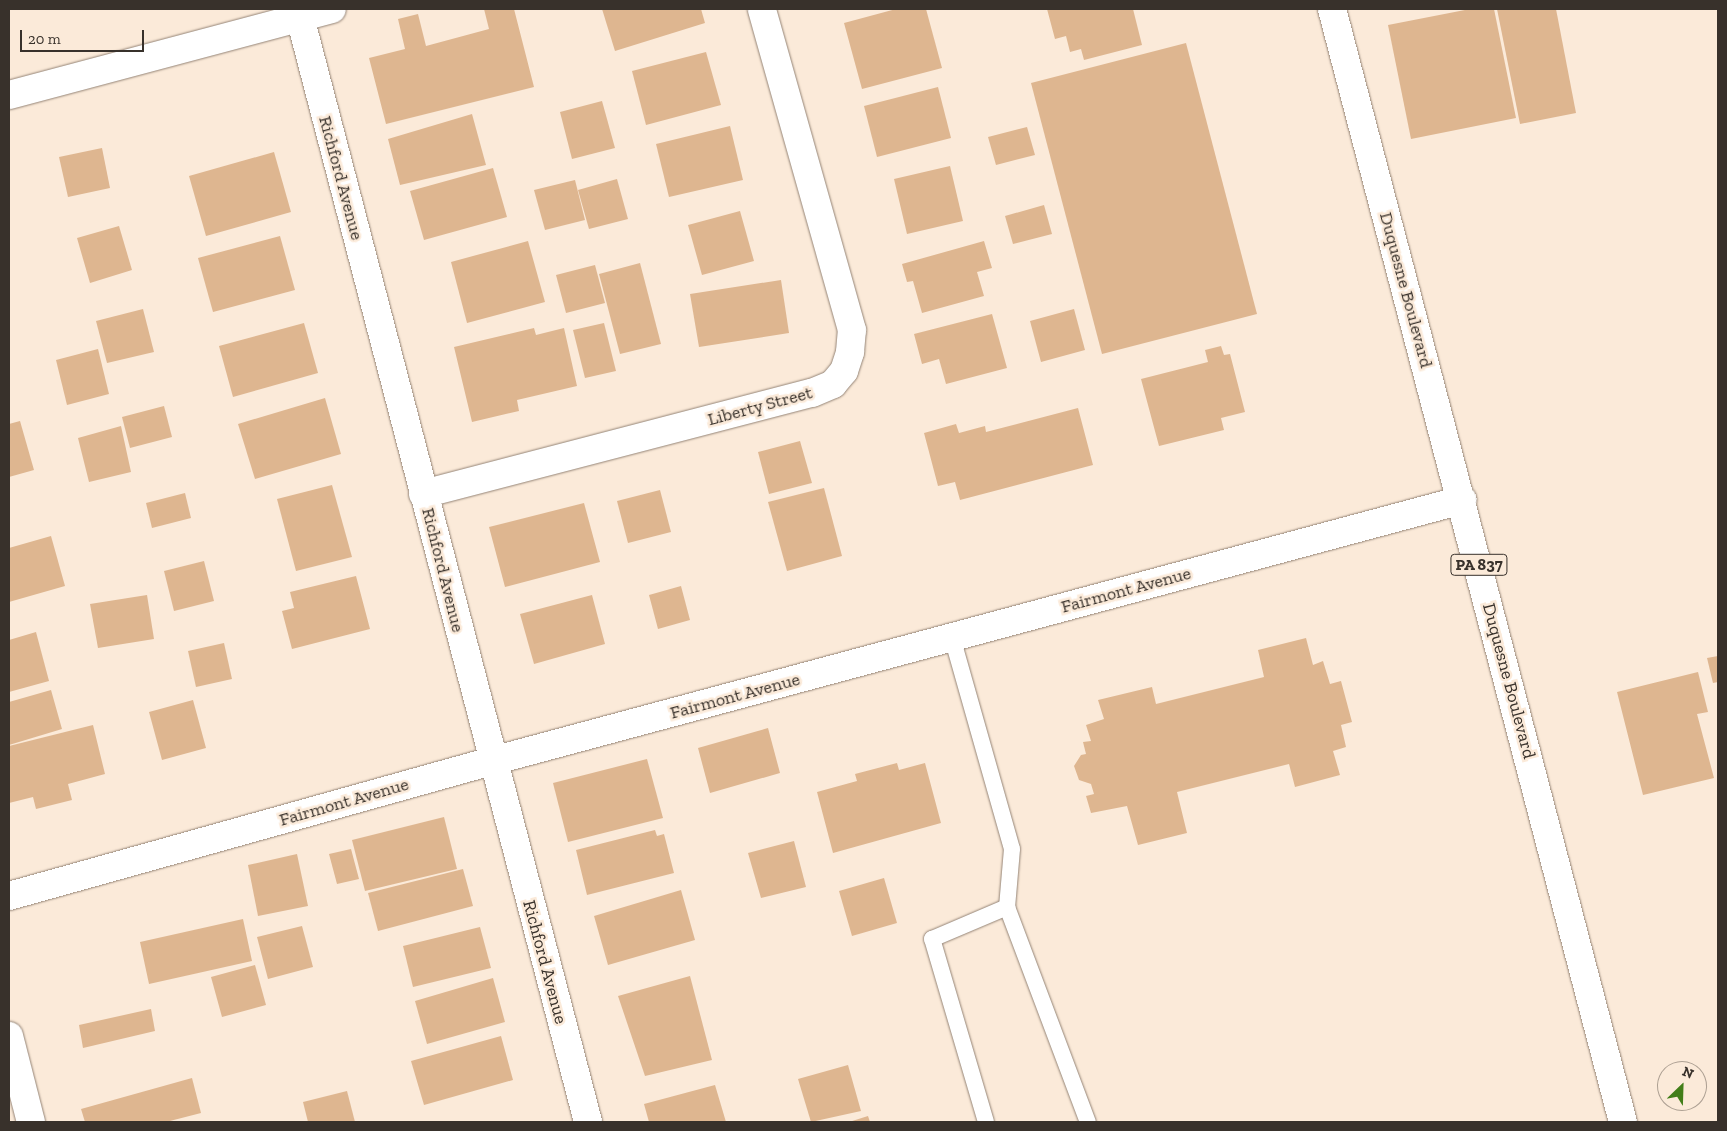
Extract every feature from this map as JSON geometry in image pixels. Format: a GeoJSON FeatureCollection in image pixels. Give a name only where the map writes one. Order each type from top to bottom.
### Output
{"type":"FeatureCollection","features":[{"type":"Feature","properties":{"kind":"street"},"geometry":{"type":"LineString","coordinates":[[9,95],[332,9]]}},
{"type":"Feature","properties":{"kind":"street","name":"Liberty Street"},"geometry":{"type":"LineString","coordinates":[[423,494],[812,393],[833,384],[844,371],[850,352],[852,330],[762,9]]}},
{"type":"Feature","properties":{"kind":"street","name":"Duquesne Boulevard"},"geometry":{"type":"LineString","coordinates":[[1332,9],[1462,500],[1623,1122]]}},
{"type":"Feature","properties":{"kind":"street","name":"Richford Avenue"},"geometry":{"type":"LineString","coordinates":[[300,18],[492,761],[588,1122]]}},
{"type":"Feature","properties":{"kind":"street","name":"Fairmont Avenue"},"geometry":{"type":"LineString","coordinates":[[9,896],[492,761],[1462,500]]}},
{"type":"Feature","properties":{"kind":"street"},"geometry":{"type":"LineString","coordinates":[[9,1036],[31,1122]]}},
{"type":"Feature","properties":{"kind":"lane"},"geometry":{"type":"LineString","coordinates":[[952,637],[1012,850],[1007,907],[1088,1122]]}},
{"type":"Feature","properties":{"kind":"lane"},"geometry":{"type":"LineString","coordinates":[[986,1122],[932,939],[1007,907]]}},
{"type":"Feature","properties":{"kind":"building"},"geometry":{"type":"Polygon","coordinates":[[[484,9],[514,9],[534,87],[386,124],[369,58],[405,49],[398,19],[418,14],[426,46],[489,29],[484,9]]]}},
{"type":"Feature","properties":{"kind":"building"},"geometry":{"type":"Polygon","coordinates":[[[602,9],[701,9],[705,23],[615,51],[602,9]]]}},
{"type":"Feature","properties":{"kind":"building"},"geometry":{"type":"Polygon","coordinates":[[[896,9],[926,9],[942,68],[862,89],[844,23],[896,9]]]}},
{"type":"Feature","properties":{"kind":"building"},"geometry":{"type":"Polygon","coordinates":[[[1047,9],[1133,9],[1142,45],[1084,60],[1081,49],[1070,52],[1066,36],[1055,39],[1047,9]]]}},
{"type":"Feature","properties":{"kind":"building"},"geometry":{"type":"Polygon","coordinates":[[[1470,9],[1494,9],[1516,118],[1411,139],[1388,25],[1470,9]]]}},
{"type":"Feature","properties":{"kind":"building"},"geometry":{"type":"Polygon","coordinates":[[[1497,9],[1556,9],[1576,113],[1520,124],[1497,9]]]}},
{"type":"Feature","properties":{"kind":"building"},"geometry":{"type":"Polygon","coordinates":[[[1186,43],[1257,314],[1102,354],[1031,83],[1186,43]]]}},
{"type":"Feature","properties":{"kind":"building"},"geometry":{"type":"Polygon","coordinates":[[[706,52],[721,105],[646,125],[632,71],[706,52]]]}},
{"type":"Feature","properties":{"kind":"building"},"geometry":{"type":"Polygon","coordinates":[[[938,87],[951,138],[877,157],[864,106],[938,87]]]}},
{"type":"Feature","properties":{"kind":"building"},"geometry":{"type":"Polygon","coordinates":[[[602,101],[615,148],[572,159],[560,112],[602,101]]]}},
{"type":"Feature","properties":{"kind":"building"},"geometry":{"type":"Polygon","coordinates":[[[472,114],[486,165],[400,185],[388,139],[472,114]]]}},
{"type":"Feature","properties":{"kind":"building"},"geometry":{"type":"Polygon","coordinates":[[[730,126],[743,180],[669,197],[656,144],[730,126]]]}},
{"type":"Feature","properties":{"kind":"building"},"geometry":{"type":"Polygon","coordinates":[[[1027,127],[1035,155],[996,165],[988,137],[1027,127]]]}},
{"type":"Feature","properties":{"kind":"building"},"geometry":{"type":"Polygon","coordinates":[[[102,148],[110,188],[68,197],[59,157],[102,148]]]}},
{"type":"Feature","properties":{"kind":"building"},"geometry":{"type":"Polygon","coordinates":[[[274,152],[291,212],[206,236],[189,176],[274,152]]]}},
{"type":"Feature","properties":{"kind":"building"},"geometry":{"type":"Polygon","coordinates":[[[950,166],[963,221],[907,234],[894,179],[950,166]]]}},
{"type":"Feature","properties":{"kind":"building"},"geometry":{"type":"Polygon","coordinates":[[[493,168],[507,217],[424,240],[410,191],[493,168]]]}},
{"type":"Feature","properties":{"kind":"building"},"geometry":{"type":"Polygon","coordinates":[[[617,179],[628,219],[589,229],[578,190],[617,179]]]}},
{"type":"Feature","properties":{"kind":"building"},"geometry":{"type":"Polygon","coordinates":[[[575,180],[585,220],[545,230],[534,190],[575,180]]]}},
{"type":"Feature","properties":{"kind":"building"},"geometry":{"type":"Polygon","coordinates":[[[1044,205],[1052,234],[1013,244],[1005,216],[1044,205]]]}},
{"type":"Feature","properties":{"kind":"building"},"geometry":{"type":"Polygon","coordinates":[[[740,211],[754,261],[702,275],[688,225],[740,211]]]}},
{"type":"Feature","properties":{"kind":"building"},"geometry":{"type":"Polygon","coordinates":[[[119,226],[132,270],[90,283],[77,238],[119,226]]]}},
{"type":"Feature","properties":{"kind":"building"},"geometry":{"type":"Polygon","coordinates":[[[280,236],[295,290],[213,312],[198,258],[280,236]]]}},
{"type":"Feature","properties":{"kind":"building"},"geometry":{"type":"Polygon","coordinates":[[[528,241],[545,302],[467,323],[451,262],[528,241]]]}},
{"type":"Feature","properties":{"kind":"building"},"geometry":{"type":"Polygon","coordinates":[[[984,241],[992,268],[977,272],[984,296],[922,313],[913,281],[907,282],[902,264],[984,241]]]}},
{"type":"Feature","properties":{"kind":"building"},"geometry":{"type":"Polygon","coordinates":[[[640,263],[661,344],[620,354],[599,274],[640,263]]]}},
{"type":"Feature","properties":{"kind":"building"},"geometry":{"type":"Polygon","coordinates":[[[595,265],[605,303],[566,313],[556,275],[595,265]]]}},
{"type":"Feature","properties":{"kind":"building"},"geometry":{"type":"Polygon","coordinates":[[[781,280],[789,333],[699,347],[690,294],[781,280]]]}},
{"type":"Feature","properties":{"kind":"building"},"geometry":{"type":"Polygon","coordinates":[[[143,309],[154,352],[107,363],[96,321],[143,309]]]}},
{"type":"Feature","properties":{"kind":"building"},"geometry":{"type":"Polygon","coordinates":[[[1074,309],[1085,350],[1041,362],[1030,321],[1074,309]]]}},
{"type":"Feature","properties":{"kind":"building"},"geometry":{"type":"Polygon","coordinates":[[[992,314],[1007,368],[946,384],[939,359],[922,364],[914,334],[992,314]]]}},
{"type":"Feature","properties":{"kind":"building"},"geometry":{"type":"Polygon","coordinates":[[[304,323],[318,373],[233,397],[219,346],[304,323]]]}},
{"type":"Feature","properties":{"kind":"building"},"geometry":{"type":"Polygon","coordinates":[[[604,323],[616,371],[585,378],[573,330],[604,323]]]}},
{"type":"Feature","properties":{"kind":"building"},"geometry":{"type":"Polygon","coordinates":[[[534,328],[536,335],[564,328],[577,386],[517,400],[519,411],[472,422],[454,347],[534,328]]]}},
{"type":"Feature","properties":{"kind":"building"},"geometry":{"type":"Polygon","coordinates":[[[1221,346],[1224,355],[1230,354],[1245,412],[1221,418],[1224,430],[1159,446],[1141,379],[1208,362],[1205,350],[1221,346]]]}},
{"type":"Feature","properties":{"kind":"building"},"geometry":{"type":"Polygon","coordinates":[[[98,349],[109,394],[67,405],[56,360],[98,349]]]}},
{"type":"Feature","properties":{"kind":"building"},"geometry":{"type":"Polygon","coordinates":[[[325,398],[341,454],[255,479],[238,424],[325,398]]]}},
{"type":"Feature","properties":{"kind":"building"},"geometry":{"type":"Polygon","coordinates":[[[164,406],[172,437],[130,448],[122,417],[164,406]]]}},
{"type":"Feature","properties":{"kind":"building"},"geometry":{"type":"Polygon","coordinates":[[[1078,408],[1093,465],[960,500],[955,482],[938,486],[924,433],[956,424],[959,433],[985,426],[986,432],[1078,408]]]}},
{"type":"Feature","properties":{"kind":"building"},"geometry":{"type":"Polygon","coordinates":[[[20,421],[34,470],[9,477],[9,424],[20,421]]]}},
{"type":"Feature","properties":{"kind":"building"},"geometry":{"type":"Polygon","coordinates":[[[121,426],[131,472],[89,482],[78,438],[121,426]]]}},
{"type":"Feature","properties":{"kind":"building"},"geometry":{"type":"Polygon","coordinates":[[[800,441],[812,483],[769,494],[758,452],[800,441]]]}},
{"type":"Feature","properties":{"kind":"building"},"geometry":{"type":"Polygon","coordinates":[[[332,485],[352,557],[296,571],[277,499],[332,485]]]}},
{"type":"Feature","properties":{"kind":"building"},"geometry":{"type":"Polygon","coordinates":[[[824,488],[842,556],[787,571],[768,502],[824,488]]]}},
{"type":"Feature","properties":{"kind":"building"},"geometry":{"type":"Polygon","coordinates":[[[660,490],[671,532],[628,543],[617,501],[660,490]]]}},
{"type":"Feature","properties":{"kind":"building"},"geometry":{"type":"Polygon","coordinates":[[[185,493],[191,518],[152,528],[146,503],[185,493]]]}},
{"type":"Feature","properties":{"kind":"building"},"geometry":{"type":"Polygon","coordinates":[[[584,503],[600,562],[505,587],[489,527],[584,503]]]}},
{"type":"Feature","properties":{"kind":"building"},"geometry":{"type":"Polygon","coordinates":[[[51,536],[65,586],[9,602],[9,548],[51,536]]]}},
{"type":"Feature","properties":{"kind":"building"},"geometry":{"type":"Polygon","coordinates":[[[204,561],[214,601],[174,611],[164,571],[204,561]]]}},
{"type":"Feature","properties":{"kind":"building"},"geometry":{"type":"Polygon","coordinates":[[[356,576],[370,629],[292,649],[282,611],[294,608],[290,592],[356,576]]]}},
{"type":"Feature","properties":{"kind":"building"},"geometry":{"type":"Polygon","coordinates":[[[681,586],[690,620],[658,629],[649,595],[681,586]]]}},
{"type":"Feature","properties":{"kind":"building"},"geometry":{"type":"Polygon","coordinates":[[[147,595],[154,639],[98,648],[90,604],[147,595]]]}},
{"type":"Feature","properties":{"kind":"building"},"geometry":{"type":"Polygon","coordinates":[[[592,595],[605,644],[534,664],[520,614],[592,595]]]}},
{"type":"Feature","properties":{"kind":"building"},"geometry":{"type":"Polygon","coordinates":[[[36,632],[49,681],[9,692],[9,640],[36,632]]]}},
{"type":"Feature","properties":{"kind":"building"},"geometry":{"type":"Polygon","coordinates":[[[1306,638],[1313,665],[1323,661],[1330,684],[1341,681],[1352,722],[1341,725],[1346,747],[1333,751],[1340,775],[1295,787],[1289,764],[1177,792],[1187,833],[1138,845],[1127,806],[1091,813],[1086,796],[1094,794],[1091,784],[1079,780],[1074,766],[1081,755],[1086,754],[1083,742],[1091,741],[1086,725],[1104,719],[1098,700],[1152,687],[1156,704],[1264,677],[1258,650],[1306,638]]]}},
{"type":"Feature","properties":{"kind":"building"},"geometry":{"type":"Polygon","coordinates":[[[224,643],[232,679],[196,687],[188,651],[224,643]]]}},
{"type":"Feature","properties":{"kind":"building"},"geometry":{"type":"Polygon","coordinates":[[[1718,656],[1718,682],[1713,683],[1707,658],[1718,656]]]}},
{"type":"Feature","properties":{"kind":"building"},"geometry":{"type":"Polygon","coordinates":[[[1698,672],[1708,712],[1697,714],[1714,778],[1643,795],[1617,692],[1698,672]]]}},
{"type":"Feature","properties":{"kind":"building"},"geometry":{"type":"Polygon","coordinates":[[[51,690],[62,729],[9,745],[9,702],[51,690]]]}},
{"type":"Feature","properties":{"kind":"building"},"geometry":{"type":"Polygon","coordinates":[[[193,700],[206,748],[162,760],[149,712],[193,700]]]}},
{"type":"Feature","properties":{"kind":"building"},"geometry":{"type":"Polygon","coordinates":[[[93,725],[105,774],[68,784],[72,800],[36,809],[33,797],[9,803],[9,746],[93,725]]]}},
{"type":"Feature","properties":{"kind":"building"},"geometry":{"type":"Polygon","coordinates":[[[768,728],[780,773],[710,793],[698,748],[768,728]]]}},
{"type":"Feature","properties":{"kind":"building"},"geometry":{"type":"Polygon","coordinates":[[[647,759],[663,818],[568,842],[553,783],[647,759]]]}},
{"type":"Feature","properties":{"kind":"building"},"geometry":{"type":"Polygon","coordinates":[[[897,763],[899,770],[925,763],[941,823],[833,853],[817,792],[857,781],[855,774],[897,763]]]}},
{"type":"Feature","properties":{"kind":"building"},"geometry":{"type":"Polygon","coordinates":[[[444,817],[457,869],[365,891],[352,840],[444,817]]]}},
{"type":"Feature","properties":{"kind":"building"},"geometry":{"type":"Polygon","coordinates":[[[655,830],[657,836],[664,834],[674,873],[587,895],[576,850],[655,830]]]}},
{"type":"Feature","properties":{"kind":"building"},"geometry":{"type":"Polygon","coordinates":[[[794,841],[806,887],[761,898],[748,853],[794,841]]]}},
{"type":"Feature","properties":{"kind":"building"},"geometry":{"type":"Polygon","coordinates":[[[351,849],[359,879],[337,884],[329,854],[351,849]]]}},
{"type":"Feature","properties":{"kind":"building"},"geometry":{"type":"Polygon","coordinates":[[[297,854],[308,906],[258,916],[248,865],[297,854]]]}},
{"type":"Feature","properties":{"kind":"building"},"geometry":{"type":"Polygon","coordinates":[[[463,869],[473,906],[378,931],[368,893],[463,869]]]}},
{"type":"Feature","properties":{"kind":"building"},"geometry":{"type":"Polygon","coordinates":[[[884,878],[897,923],[852,936],[839,891],[884,878]]]}},
{"type":"Feature","properties":{"kind":"building"},"geometry":{"type":"Polygon","coordinates":[[[681,890],[695,940],[608,965],[594,916],[681,890]]]}},
{"type":"Feature","properties":{"kind":"building"},"geometry":{"type":"Polygon","coordinates":[[[243,919],[252,961],[149,984],[140,942],[243,919]]]}},
{"type":"Feature","properties":{"kind":"building"},"geometry":{"type":"Polygon","coordinates":[[[302,926],[313,967],[268,979],[257,937],[302,926]]]}},
{"type":"Feature","properties":{"kind":"building"},"geometry":{"type":"Polygon","coordinates":[[[480,927],[491,968],[413,987],[403,946],[480,927]]]}},
{"type":"Feature","properties":{"kind":"building"},"geometry":{"type":"Polygon","coordinates":[[[255,965],[266,1005],[222,1017],[211,977],[255,965]]]}},
{"type":"Feature","properties":{"kind":"building"},"geometry":{"type":"Polygon","coordinates":[[[690,976],[712,1060],[645,1076],[618,996],[690,976]]]}},
{"type":"Feature","properties":{"kind":"building"},"geometry":{"type":"Polygon","coordinates":[[[493,978],[505,1022],[427,1044],[415,1001],[493,978]]]}},
{"type":"Feature","properties":{"kind":"building"},"geometry":{"type":"Polygon","coordinates":[[[151,1009],[155,1031],[83,1048],[79,1025],[151,1009]]]}},
{"type":"Feature","properties":{"kind":"building"},"geometry":{"type":"Polygon","coordinates":[[[501,1036],[513,1080],[424,1105],[411,1061],[501,1036]]]}},
{"type":"Feature","properties":{"kind":"building"},"geometry":{"type":"Polygon","coordinates":[[[848,1065],[861,1111],[811,1122],[798,1079],[848,1065]]]}},
{"type":"Feature","properties":{"kind":"building"},"geometry":{"type":"Polygon","coordinates":[[[192,1078],[201,1113],[166,1122],[85,1122],[81,1109],[192,1078]]]}},
{"type":"Feature","properties":{"kind":"building"},"geometry":{"type":"Polygon","coordinates":[[[715,1085],[726,1122],[649,1122],[644,1104],[715,1085]]]}},
{"type":"Feature","properties":{"kind":"building"},"geometry":{"type":"Polygon","coordinates":[[[347,1091],[355,1122],[308,1122],[303,1102],[347,1091]]]}},
{"type":"Feature","properties":{"kind":"building"},"geometry":{"type":"Polygon","coordinates":[[[868,1116],[870,1122],[849,1122],[868,1116]]]}}]}
